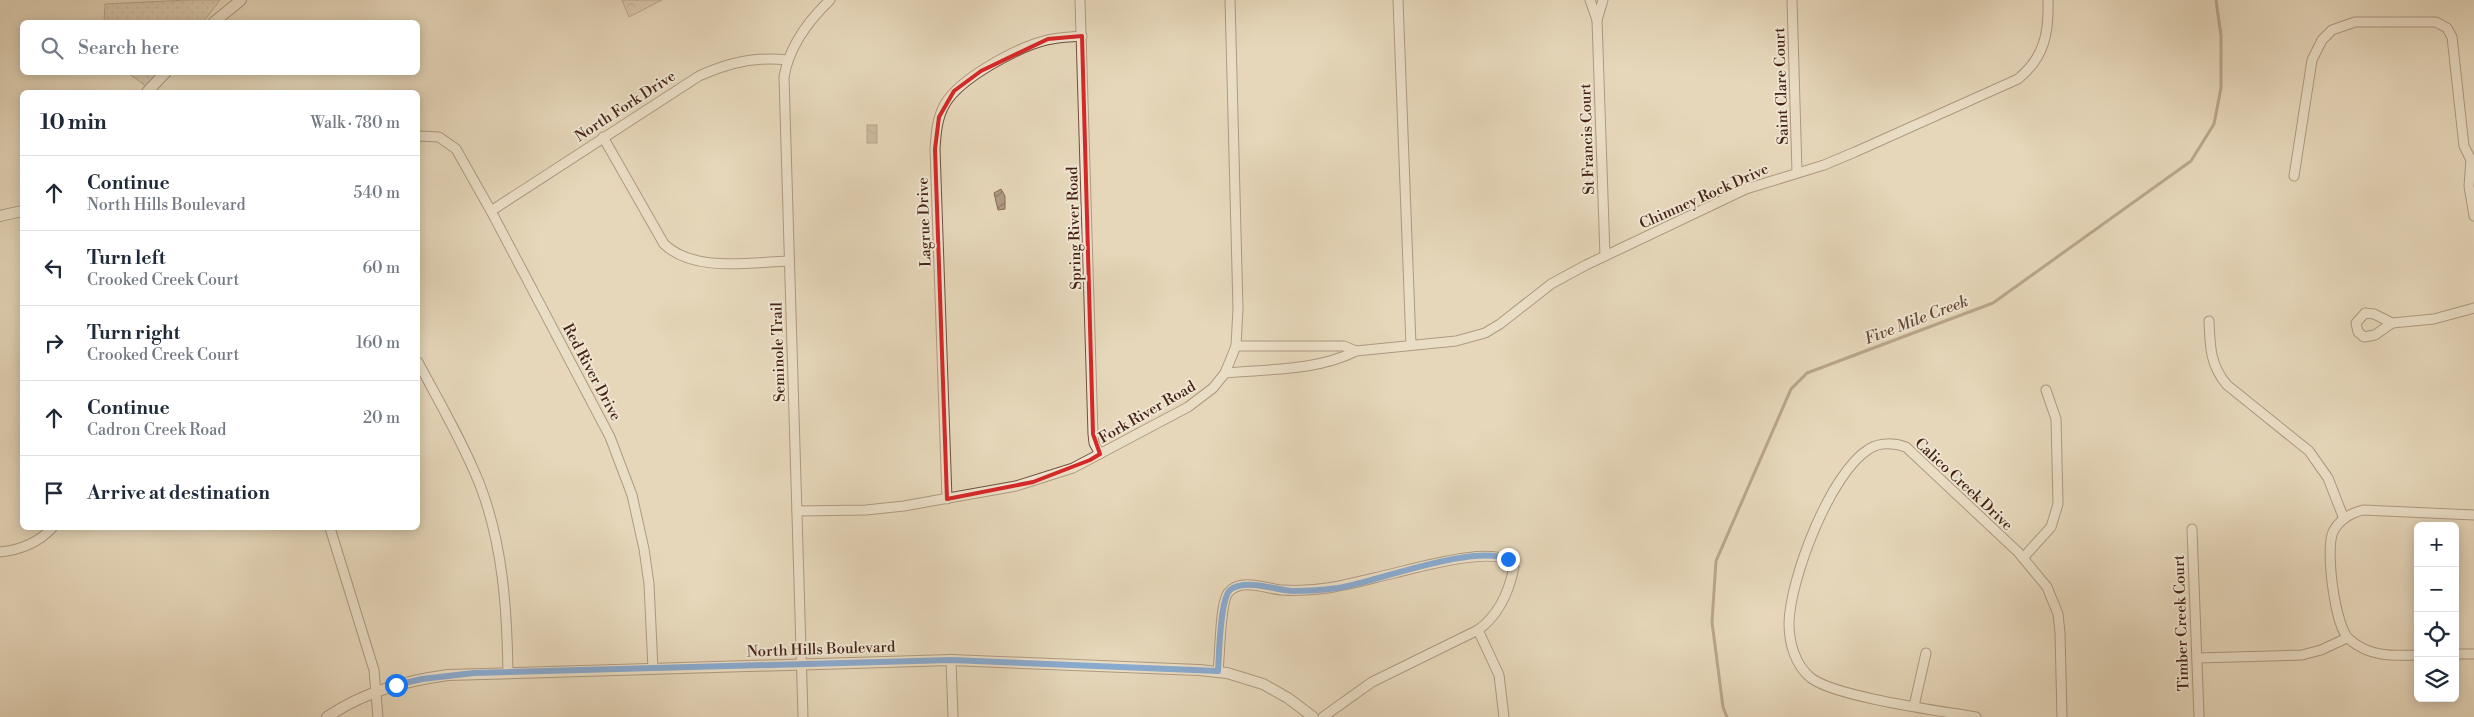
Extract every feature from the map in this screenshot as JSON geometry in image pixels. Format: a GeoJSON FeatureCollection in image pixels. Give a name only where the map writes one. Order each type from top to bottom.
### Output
{"type":"FeatureCollection","features":[{"type":"Feature","properties":{"kind":"street"},"geometry":{"type":"LineString","coordinates":[[216,20],[241,0]]}},
{"type":"Feature","properties":{"kind":"street","name":"Seminole Trail"},"geometry":{"type":"LineString","coordinates":[[803,717],[784,104],[787,60],[806,28],[830,0]]}},
{"type":"Feature","properties":{"kind":"street","name":"Spring River Road"},"geometry":{"type":"LineString","coordinates":[[1080,0],[1093,434],[1094,443],[1100,454]]}},
{"type":"Feature","properties":{"kind":"street","name":"Fork River Road"},"geometry":{"type":"LineString","coordinates":[[797,511],[866,510],[947,499],[1033,482],[1073,468],[1188,407],[1208,392],[1225,373],[1236,346],[1238,273],[1230,0]]}},
{"type":"Feature","properties":{"kind":"street"},"geometry":{"type":"LineString","coordinates":[[1398,0],[1411,345]]}},
{"type":"Feature","properties":{"kind":"street"},"geometry":{"type":"LineString","coordinates":[[1590,0],[1597,20]]}},
{"type":"Feature","properties":{"kind":"street"},"geometry":{"type":"LineString","coordinates":[[1597,20],[1603,0]]}},
{"type":"Feature","properties":{"kind":"street","name":"Saint Clare Court"},"geometry":{"type":"LineString","coordinates":[[1792,0],[1797,172]]}},
{"type":"Feature","properties":{"kind":"street","name":"Chimney Rock Drive"},"geometry":{"type":"LineString","coordinates":[[1225,373],[1306,366],[1345,357],[1356,351],[1456,341],[1485,333],[1505,321],[1551,284],[1746,188],[1855,152],[2018,79],[2036,62],[2042,51],[2048,32],[2048,0]]}},
{"type":"Feature","properties":{"kind":"street","name":"St Francis Court"},"geometry":{"type":"LineString","coordinates":[[1597,20],[1605,256]]}},
{"type":"Feature","properties":{"kind":"street"},"geometry":{"type":"LineString","coordinates":[[2294,176],[2315,50],[2332,30],[2355,22],[2427,21],[2442,24],[2447,28],[2452,37],[2464,146],[2473,160],[2469,186],[2474,216]]}},
{"type":"Feature","properties":{"kind":"street","name":"Lagrue Drive"},"geometry":{"type":"LineString","coordinates":[[947,499],[935,149],[939,117],[954,91],[981,71],[1048,39],[1082,36]]}},
{"type":"Feature","properties":{"kind":"street","name":"North Fork Drive"},"geometry":{"type":"LineString","coordinates":[[491,211],[704,73],[735,63],[752,60],[787,60]]}},
{"type":"Feature","properties":{"kind":"street"},"geometry":{"type":"LineString","coordinates":[[149,90],[163,75]]}},
{"type":"Feature","properties":{"kind":"street","name":"Red River Drive"},"geometry":{"type":"LineString","coordinates":[[420,136],[439,137],[456,149],[595,404],[624,470],[644,549],[649,584],[653,669]]}},
{"type":"Feature","properties":{"kind":"street"},"geometry":{"type":"LineString","coordinates":[[603,137],[664,244],[678,255],[700,262],[789,261]]}},
{"type":"Feature","properties":{"kind":"street"},"geometry":{"type":"LineString","coordinates":[[0,216],[20,211]]}},
{"type":"Feature","properties":{"kind":"street"},"geometry":{"type":"LineString","coordinates":[[2392,323],[2434,319],[2474,308]]}},
{"type":"Feature","properties":{"kind":"street"},"geometry":{"type":"LineString","coordinates":[[2209,321],[2211,357],[2219,376],[2227,385],[2309,451],[2328,478],[2344,519]]}},
{"type":"Feature","properties":{"kind":"street","name":"Chimney Rock Drive"},"geometry":{"type":"LineString","coordinates":[[1236,346],[1344,346],[1356,351]]}},
{"type":"Feature","properties":{"kind":"street"},"geometry":{"type":"LineString","coordinates":[[420,366],[462,445],[488,508],[504,587],[508,673]]}},
{"type":"Feature","properties":{"kind":"street"},"geometry":{"type":"LineString","coordinates":[[2023,558],[2043,539],[2051,527],[2058,504],[2056,419],[2046,390]]}},
{"type":"Feature","properties":{"kind":"street","name":"Calico Creek Drive"},"geometry":{"type":"LineString","coordinates":[[1976,717],[1914,706],[1824,685],[1806,673],[1793,650],[1789,624],[1795,588],[1815,527],[1828,499],[1845,473],[1870,448],[1888,444],[1906,448],[2023,558],[2047,588],[2058,614],[2062,717]]}},
{"type":"Feature","properties":{"kind":"street"},"geometry":{"type":"LineString","coordinates":[[2414,655],[2373,654],[2348,638],[2343,632],[2339,619],[2330,548],[2334,531],[2344,519],[2355,512],[2369,509],[2474,515]]}},
{"type":"Feature","properties":{"kind":"street","name":"Timber Creek Court"},"geometry":{"type":"LineString","coordinates":[[2192,529],[2198,717]]}},
{"type":"Feature","properties":{"kind":"street"},"geometry":{"type":"LineString","coordinates":[[0,552],[16,550],[34,543],[50,530]]}},
{"type":"Feature","properties":{"kind":"street"},"geometry":{"type":"LineString","coordinates":[[331,530],[374,670],[378,717]]}},
{"type":"Feature","properties":{"kind":"street"},"geometry":{"type":"LineString","coordinates":[[1218,671],[1222,606],[1227,594],[1237,586],[1253,585],[1296,591],[1339,588],[1423,566],[1479,556],[1504,557],[1514,567],[1497,612],[1478,630],[1372,682],[1339,703],[1323,717]]}},
{"type":"Feature","properties":{"kind":"street"},"geometry":{"type":"LineString","coordinates":[[1478,630],[1499,675],[1504,717]]}},
{"type":"Feature","properties":{"kind":"street"},"geometry":{"type":"LineString","coordinates":[[2197,658],[2302,655],[2321,650],[2348,638]]}},
{"type":"Feature","properties":{"kind":"street"},"geometry":{"type":"LineString","coordinates":[[1914,706],[1926,652]]}},
{"type":"Feature","properties":{"kind":"street"},"geometry":{"type":"LineString","coordinates":[[2459,654],[2474,654]]}},
{"type":"Feature","properties":{"kind":"street"},"geometry":{"type":"LineString","coordinates":[[951,660],[953,717]]}},
{"type":"Feature","properties":{"kind":"street","name":"North Hills Boulevard"},"geometry":{"type":"LineString","coordinates":[[327,717],[344,705],[377,690],[448,675],[951,660],[1218,671],[1263,684],[1288,698],[1313,717]]}},
{"type":"Feature","properties":{"kind":"highlighted area"},"geometry":{"type":"Polygon","coordinates":[[[1082,36],[1093,434],[1100,454],[1090,460],[1033,482],[947,499],[935,149],[939,117],[954,91],[981,71],[1048,39],[1082,36]]]}},
{"type":"Feature","properties":{"kind":"green space"},"geometry":{"type":"Polygon","coordinates":[[[220,0],[205,20],[104,20],[105,4],[220,0]]]}},
{"type":"Feature","properties":{"kind":"green space"},"geometry":{"type":"Polygon","coordinates":[[[622,0],[662,0],[629,17],[622,0]]]}},
{"type":"Feature","properties":{"kind":"green space"},"geometry":{"type":"Polygon","coordinates":[[[131,75],[158,75],[147,87],[131,75]]]}},
{"type":"Feature","properties":{"kind":"water"},"geometry":{"type":"Polygon","coordinates":[[[867,125],[877,125],[877,143],[867,143],[867,125]]]}},
{"type":"Feature","properties":{"kind":"water"},"geometry":{"type":"Polygon","coordinates":[[[1001,189],[1005,196],[1005,209],[998,210],[994,193],[1001,189]]]}},
{"type":"Feature","properties":{"kind":"waterway","name":"Five Mile Creek"},"geometry":{"type":"LineString","coordinates":[[1727,717],[1723,707],[1712,622],[1716,561],[1791,389],[1807,373],[1993,303],[2191,161],[2214,124],[2221,88],[2221,36],[2216,0]]}},
{"type":"Feature","properties":{"kind":"route"},"geometry":{"type":"LineString","coordinates":[[396,685],[422,679],[474,673],[951,660],[1218,671],[1222,634],[1222,606],[1227,594],[1237,586],[1253,585],[1296,591],[1339,588],[1389,574],[1454,560],[1489,555],[1508,559]]}}]}
